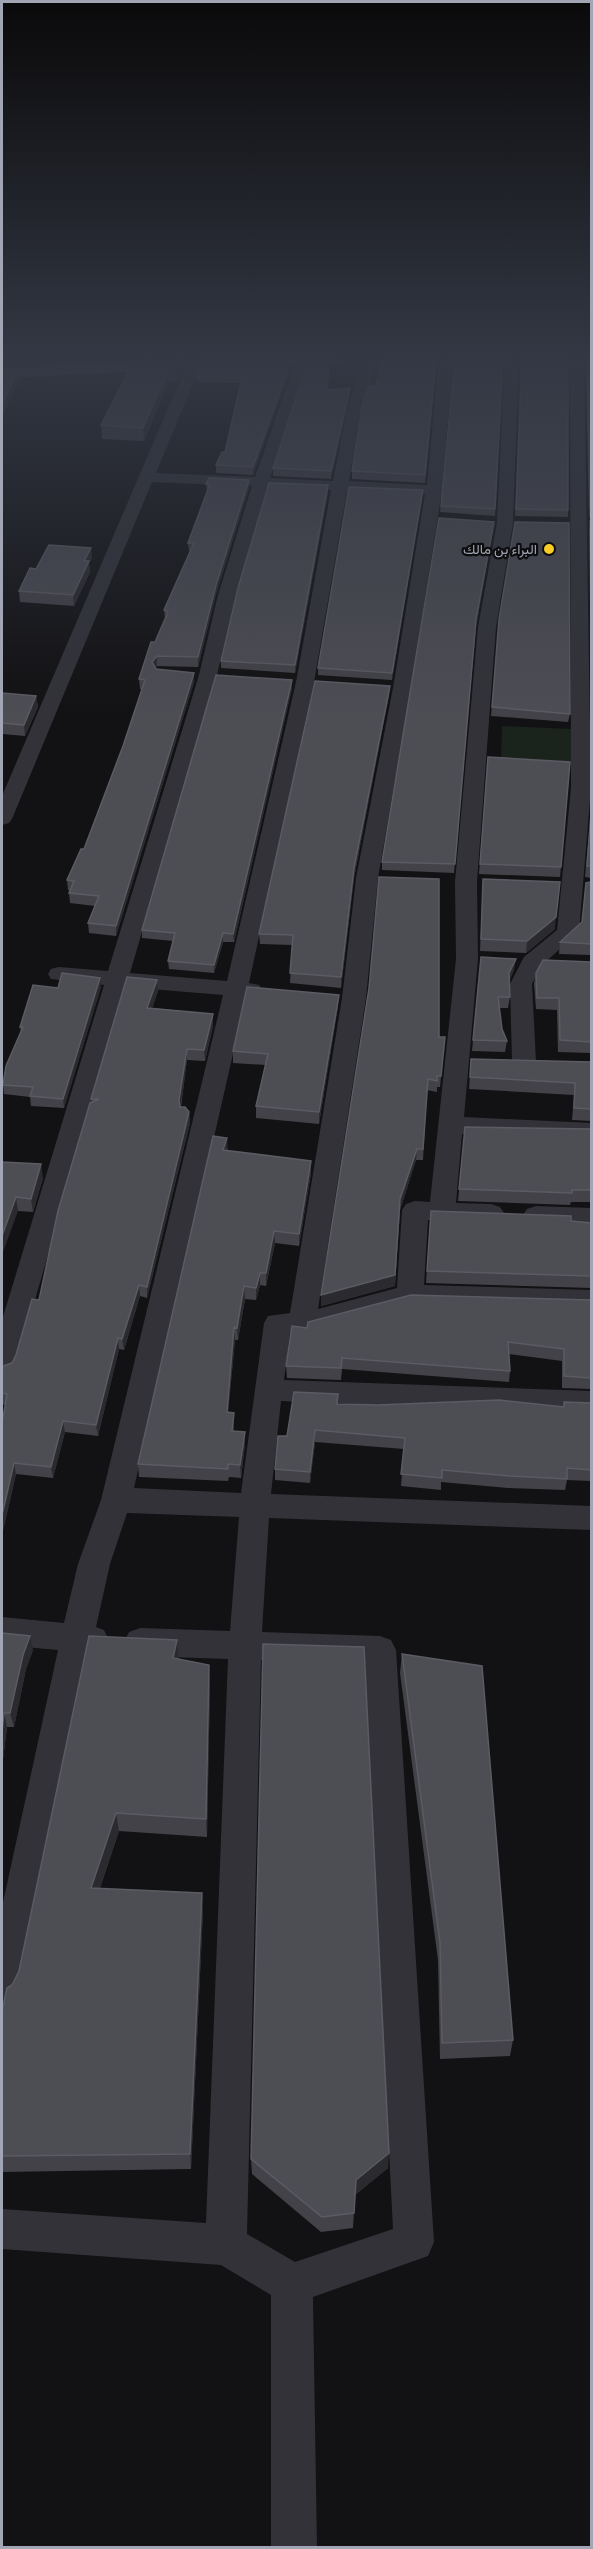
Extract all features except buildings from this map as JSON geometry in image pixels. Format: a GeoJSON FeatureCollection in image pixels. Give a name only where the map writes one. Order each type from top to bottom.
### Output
{"type":"FeatureCollection","features":[{"type":"Feature","properties":{"kind":"street"},"geometry":{"type":"LineString","coordinates":[[2,1365],[208,675],[219,621],[263,476]]}},
{"type":"Feature","properties":{"kind":"street"},"geometry":{"type":"LineString","coordinates":[[2,1988],[76,1639],[94,1564],[116,1500],[234,988],[261,883],[305,682],[343,476]]}},
{"type":"Feature","properties":{"kind":"street"},"geometry":{"type":"LineString","coordinates":[[302,1323],[354,998],[367,878],[402,688],[435,476]]}},
{"type":"Feature","properties":{"kind":"street"},"geometry":{"type":"LineString","coordinates":[[442,1211],[450,1125],[502,1061],[521,984],[499,960],[466,882],[487,627],[503,476]]}},
{"type":"Feature","properties":{"kind":"street"},"geometry":{"type":"LineString","coordinates":[[499,960],[568,932],[581,788],[586,693],[586,524],[583,476]]}},
{"type":"Feature","properties":{"kind":"street"},"geometry":{"type":"LineString","coordinates":[[2,819],[146,477],[434,490]]}},
{"type":"Feature","properties":{"kind":"street"},"geometry":{"type":"LineString","coordinates":[[429,518],[450,519]]}},
{"type":"Feature","properties":{"kind":"street"},"geometry":{"type":"LineString","coordinates":[[500,522],[526,523]]}},
{"type":"Feature","properties":{"kind":"street"},"geometry":{"type":"LineString","coordinates":[[558,523],[586,524]]}},
{"type":"Feature","properties":{"kind":"street"},"geometry":{"type":"LineString","coordinates":[[186,674],[230,677]]}},
{"type":"Feature","properties":{"kind":"street"},"geometry":{"type":"LineString","coordinates":[[381,687],[402,688]]}},
{"type":"Feature","properties":{"kind":"street"},"geometry":{"type":"LineString","coordinates":[[367,878],[389,879]]}},
{"type":"Feature","properties":{"kind":"street"},"geometry":{"type":"LineString","coordinates":[[444,881],[487,882]]}},
{"type":"Feature","properties":{"kind":"street"},"geometry":{"type":"LineString","coordinates":[[499,960],[568,963]]}},
{"type":"Feature","properties":{"kind":"street"},"geometry":{"type":"LineString","coordinates":[[499,960],[502,1061]]}},
{"type":"Feature","properties":{"kind":"street"},"geometry":{"type":"LineString","coordinates":[[59,974],[270,991]]}},
{"type":"Feature","properties":{"kind":"street"},"geometry":{"type":"LineString","coordinates":[[330,996],[354,998]]}},
{"type":"Feature","properties":{"kind":"street"},"geometry":{"type":"LineString","coordinates":[[450,1125],[591,1131]]}},
{"type":"Feature","properties":{"kind":"street"},"geometry":{"type":"LineString","coordinates":[[410,1294],[416,1210],[591,1217]]}},
{"type":"Feature","properties":{"kind":"street"},"geometry":{"type":"LineString","coordinates":[[226,2245],[245,1647],[255,1505],[278,1323],[302,1323],[410,1294],[591,1300]]}},
{"type":"Feature","properties":{"kind":"street"},"geometry":{"type":"LineString","coordinates":[[268,1390],[591,1402]]}},
{"type":"Feature","properties":{"kind":"street"},"geometry":{"type":"LineString","coordinates":[[116,1500],[591,1518]]}},
{"type":"Feature","properties":{"kind":"street"},"geometry":{"type":"LineString","coordinates":[[2,1631],[76,1639],[245,1647],[380,1650],[414,2242],[292,2284],[226,2245],[2,2229]]}},
{"type":"Feature","properties":{"kind":"street"},"geometry":{"type":"LineString","coordinates":[[292,2284],[294,2547]]}},
{"type":"Feature","properties":{"kind":"shaded area"},"geometry":{"type":"Polygon","coordinates":[[[502,726],[572,729],[572,764],[501,761],[502,726]]]}},
{"type":"Feature","properties":{"kind":"place","name":"البراء بن مالك"},"geometry":{"type":"Point","coordinates":[549,549]}}]}
